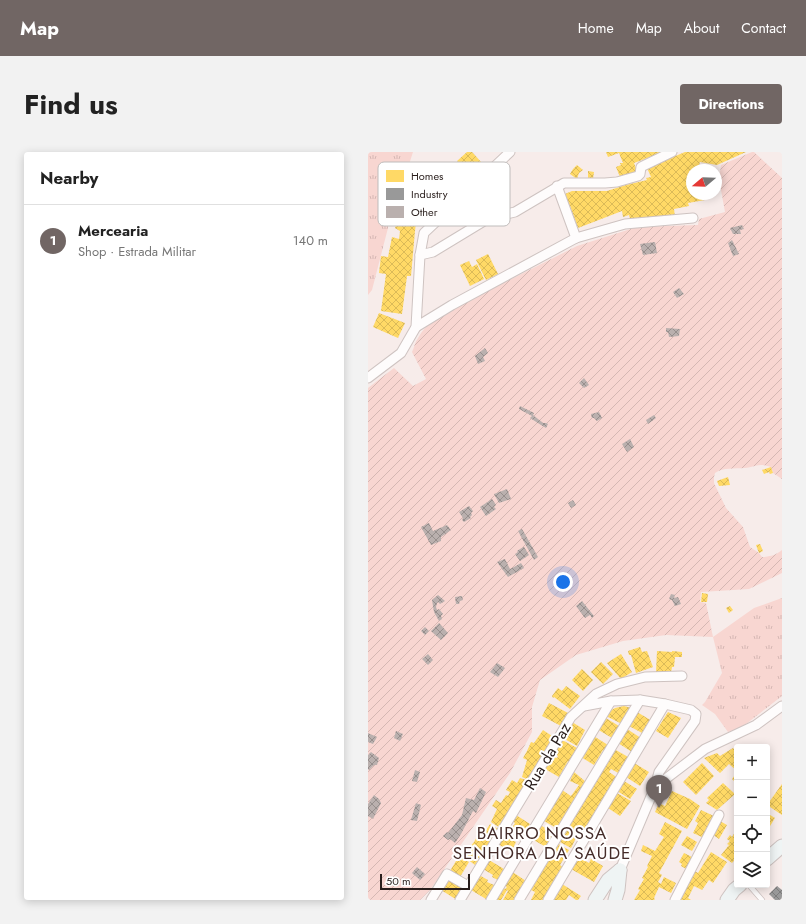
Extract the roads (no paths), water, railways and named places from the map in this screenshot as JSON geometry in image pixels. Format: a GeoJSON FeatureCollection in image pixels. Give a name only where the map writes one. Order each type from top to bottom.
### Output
{"type":"FeatureCollection","features":[{"type":"Feature","properties":{"kind":"street"},"geometry":{"type":"LineString","coordinates":[[500,162],[510,152]]}},
{"type":"Feature","properties":{"kind":"street"},"geometry":{"type":"LineString","coordinates":[[510,213],[564,183],[605,183],[618,182],[633,178],[640,174],[641,167],[645,164],[672,152]]}},
{"type":"Feature","properties":{"kind":"street"},"geometry":{"type":"LineString","coordinates":[[557,186],[576,238]]}},
{"type":"Feature","properties":{"kind":"street"},"geometry":{"type":"LineString","coordinates":[[416,327],[452,305],[576,238],[625,224],[692,218]]}},
{"type":"Feature","properties":{"kind":"street"},"geometry":{"type":"LineString","coordinates":[[368,378],[401,353],[416,327],[420,255],[424,234],[432,226]]}},
{"type":"Feature","properties":{"kind":"street"},"geometry":{"type":"LineString","coordinates":[[420,255],[432,252],[476,226]]}},
{"type":"Feature","properties":{"kind":"street","name":"Rua da Paz"},"geometry":{"type":"LineString","coordinates":[[460,900],[571,717],[596,694],[617,684],[645,677],[682,676]]}},
{"type":"Feature","properties":{"kind":"street"},"geometry":{"type":"LineString","coordinates":[[584,706],[611,701],[640,700],[691,710],[696,714],[696,720],[659,772],[655,787],[620,870],[618,890],[615,900]]}},
{"type":"Feature","properties":{"kind":"street"},"geometry":{"type":"LineString","coordinates":[[519,900],[640,700]]}},
{"type":"Feature","properties":{"kind":"street"},"geometry":{"type":"LineString","coordinates":[[491,900],[611,701]]}},
{"type":"Feature","properties":{"kind":"street"},"geometry":{"type":"LineString","coordinates":[[548,900],[665,704]]}},
{"type":"Feature","properties":{"kind":"street"},"geometry":{"type":"LineString","coordinates":[[655,787],[705,749],[756,725],[782,706]]}},
{"type":"Feature","properties":{"kind":"street"},"geometry":{"type":"LineString","coordinates":[[676,900],[719,815]]}},
{"type":"Feature","properties":{"kind":"street"},"geometry":{"type":"LineString","coordinates":[[595,900],[608,880],[620,870]]}},
{"type":"Feature","properties":{"kind":"street"},"geometry":{"type":"LineString","coordinates":[[431,900],[447,874],[468,886]]}},
{"type":"Feature","properties":{"kind":"street"},"geometry":{"type":"LineString","coordinates":[[727,900],[736,888]]}},
{"type":"Feature","properties":{"kind":"lane"},"geometry":{"type":"LineString","coordinates":[[752,888],[762,900]]}},
{"type":"Feature","properties":{"kind":"place","name":"Mercearia"},"geometry":{"type":"Point","coordinates":[659,808]}},
{"type":"Feature","properties":{"kind":"district","name":"BAIRRO NOSSA SENHORA DA SAÚDE"},"geometry":{"type":"Point","coordinates":[542,843]}}]}
